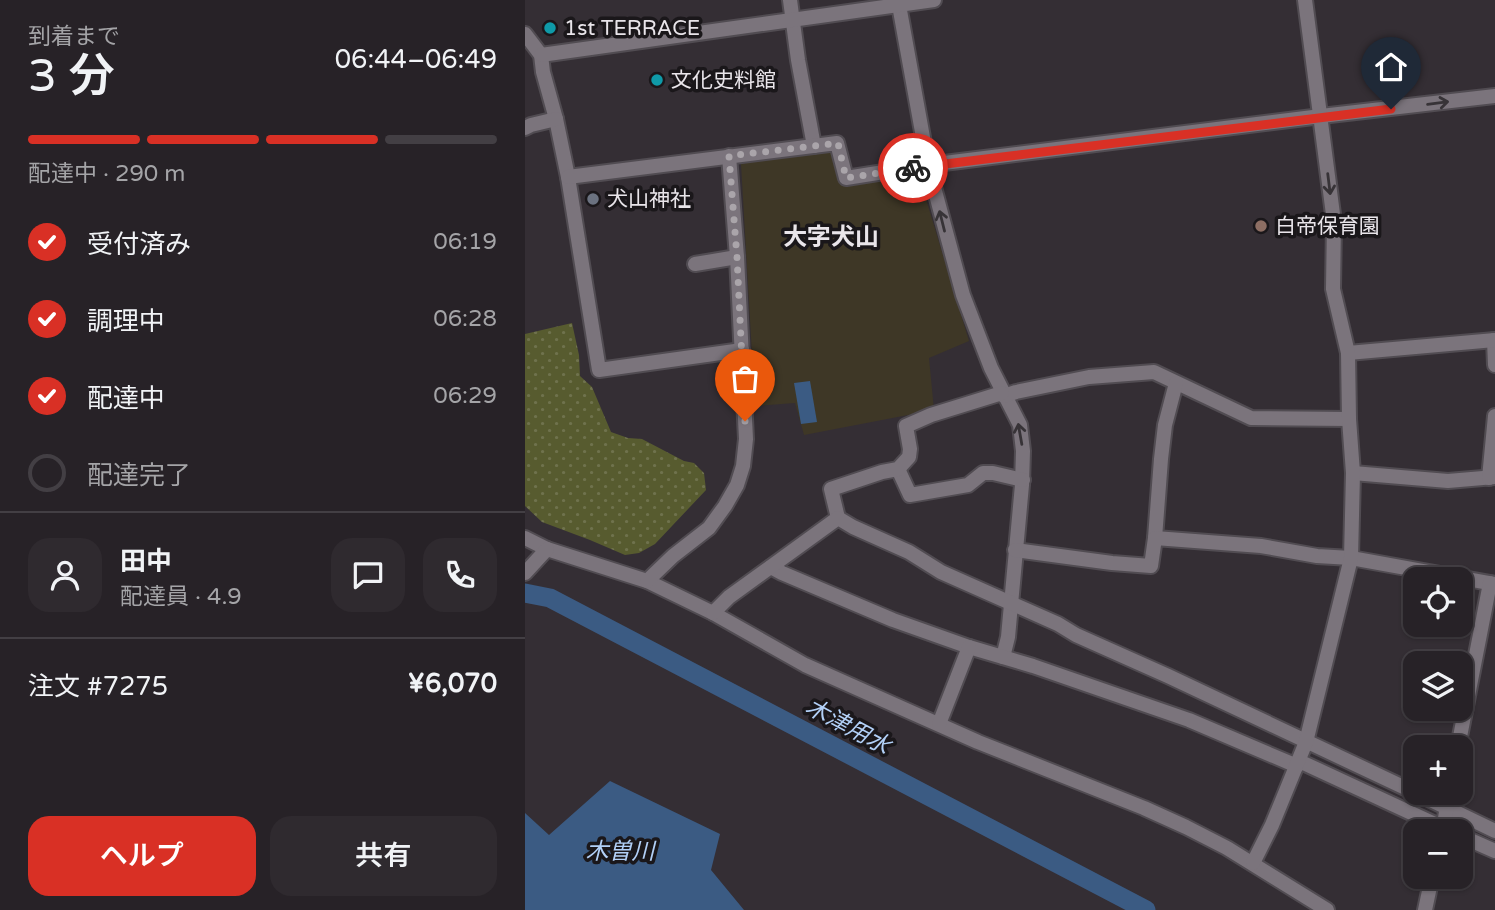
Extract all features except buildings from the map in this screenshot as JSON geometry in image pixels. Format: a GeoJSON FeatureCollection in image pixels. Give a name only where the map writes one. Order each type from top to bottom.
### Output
{"type":"FeatureCollection","features":[{"type":"Feature","properties":{"kind":"street"},"geometry":{"type":"LineString","coordinates":[[790,0],[814,146]]}},
{"type":"Feature","properties":{"kind":"street"},"geometry":{"type":"LineString","coordinates":[[541,55],[934,0]]}},
{"type":"Feature","properties":{"kind":"street"},"geometry":{"type":"LineString","coordinates":[[1253,863],[1307,742],[1350,558],[1353,473],[1348,353],[1333,289],[1334,222],[1305,0]]}},
{"type":"Feature","properties":{"kind":"street"},"geometry":{"type":"LineString","coordinates":[[903,3],[928,165],[963,295],[983,350],[1020,425],[1023,480],[1008,637],[1003,657]]}},
{"type":"Feature","properties":{"kind":"street"},"geometry":{"type":"LineString","coordinates":[[525,34],[541,55],[556,119],[599,370],[742,350]]}},
{"type":"Feature","properties":{"kind":"street"},"geometry":{"type":"LineString","coordinates":[[568,177],[838,143],[846,178],[928,165],[1495,96]]}},
{"type":"Feature","properties":{"kind":"street"},"geometry":{"type":"LineString","coordinates":[[525,128],[556,119]]}},
{"type":"Feature","properties":{"kind":"street"},"geometry":{"type":"LineString","coordinates":[[647,581],[673,556],[709,528],[737,485],[743,466],[746,439],[742,350],[729,156]]}},
{"type":"Feature","properties":{"kind":"street"},"geometry":{"type":"LineString","coordinates":[[695,264],[737,257]]}},
{"type":"Feature","properties":{"kind":"street"},"geometry":{"type":"LineString","coordinates":[[1348,353],[1494,340],[1495,365]]}},
{"type":"Feature","properties":{"kind":"street"},"geometry":{"type":"LineString","coordinates":[[1349,419],[1251,418],[1154,372],[1117,374],[1003,394],[931,415],[906,426],[909,457],[898,469],[831,489],[838,517],[853,527],[909,552],[941,572],[1058,624],[1076,635],[1403,787]]}},
{"type":"Feature","properties":{"kind":"street"},"geometry":{"type":"LineString","coordinates":[[1015,550],[1151,566],[1165,425],[1176,383]]}},
{"type":"Feature","properties":{"kind":"street"},"geometry":{"type":"LineString","coordinates":[[1353,473],[1448,481],[1492,477],[1495,416]]}},
{"type":"Feature","properties":{"kind":"street"},"geometry":{"type":"LineString","coordinates":[[898,469],[910,495],[968,485],[983,474],[993,473],[1023,480]]}},
{"type":"Feature","properties":{"kind":"street"},"geometry":{"type":"LineString","coordinates":[[713,613],[729,597],[838,517]]}},
{"type":"Feature","properties":{"kind":"street"},"geometry":{"type":"LineString","coordinates":[[525,538],[547,549],[647,581],[713,613],[805,665],[1035,765],[1144,808],[1253,863],[1327,910]]}},
{"type":"Feature","properties":{"kind":"street"},"geometry":{"type":"LineString","coordinates":[[1155,538],[1261,546],[1317,556],[1350,558],[1493,583],[1461,735]]}},
{"type":"Feature","properties":{"kind":"street"},"geometry":{"type":"LineString","coordinates":[[530,568],[547,549]]}},
{"type":"Feature","properties":{"kind":"street"},"geometry":{"type":"LineString","coordinates":[[771,567],[893,620],[1189,720],[1298,764],[1420,819]]}},
{"type":"Feature","properties":{"kind":"street"},"geometry":{"type":"LineString","coordinates":[[939,724],[969,647]]}},
{"type":"Feature","properties":{"kind":"street"},"geometry":{"type":"LineString","coordinates":[[1456,805],[1495,831]]}},
{"type":"Feature","properties":{"kind":"street"},"geometry":{"type":"LineString","coordinates":[[1473,841],[1495,851]]}},
{"type":"Feature","properties":{"kind":"street"},"geometry":{"type":"LineString","coordinates":[[1425,910],[1429,889]]}},
{"type":"Feature","properties":{"kind":"shaded area"},"geometry":{"type":"Polygon","coordinates":[[[830,148],[843,184],[919,176],[969,341],[929,358],[934,410],[804,435],[795,403],[755,406],[741,164],[830,148]]]}},
{"type":"Feature","properties":{"kind":"green space"},"geometry":{"type":"Polygon","coordinates":[[[572,323],[579,355],[580,376],[592,387],[611,432],[628,438],[642,439],[684,461],[694,463],[704,473],[706,490],[655,544],[639,553],[625,555],[542,522],[525,506],[525,334],[572,323]]]}},
{"type":"Feature","properties":{"kind":"water"},"geometry":{"type":"Polygon","coordinates":[[[810,381],[817,422],[801,424],[794,383],[810,381]]]}},
{"type":"Feature","properties":{"kind":"water","name":"木曽川"},"geometry":{"type":"Polygon","coordinates":[[[610,781],[720,834],[711,870],[744,910],[525,910],[525,813],[549,835],[610,781]]]}},
{"type":"Feature","properties":{"kind":"waterway","name":"木津用水"},"geometry":{"type":"LineString","coordinates":[[525,593],[550,598],[1146,910]]}},
{"type":"Feature","properties":{"kind":"way so far"},"geometry":{"type":"LineString","coordinates":[[745,421],[729,156],[838,143],[846,178],[913,168]]}},
{"type":"Feature","properties":{"kind":"place","name":"1st TERRACE"},"geometry":{"type":"Point","coordinates":[550,28]}},
{"type":"Feature","properties":{"kind":"place","name":"文化史料館"},"geometry":{"type":"Point","coordinates":[657,80]}},
{"type":"Feature","properties":{"kind":"place","name":"犬山神社"},"geometry":{"type":"Point","coordinates":[593,199]}},
{"type":"Feature","properties":{"kind":"place","name":"白帝保育園"},"geometry":{"type":"Point","coordinates":[1261,226]}},
{"type":"Feature","properties":{"kind":"district","name":"大字犬山"},"geometry":{"type":"Point","coordinates":[831,237]}},
{"type":"Feature","properties":{"kind":"route"},"geometry":{"type":"LineString","coordinates":[[913,168],[1391,109]]}}]}
